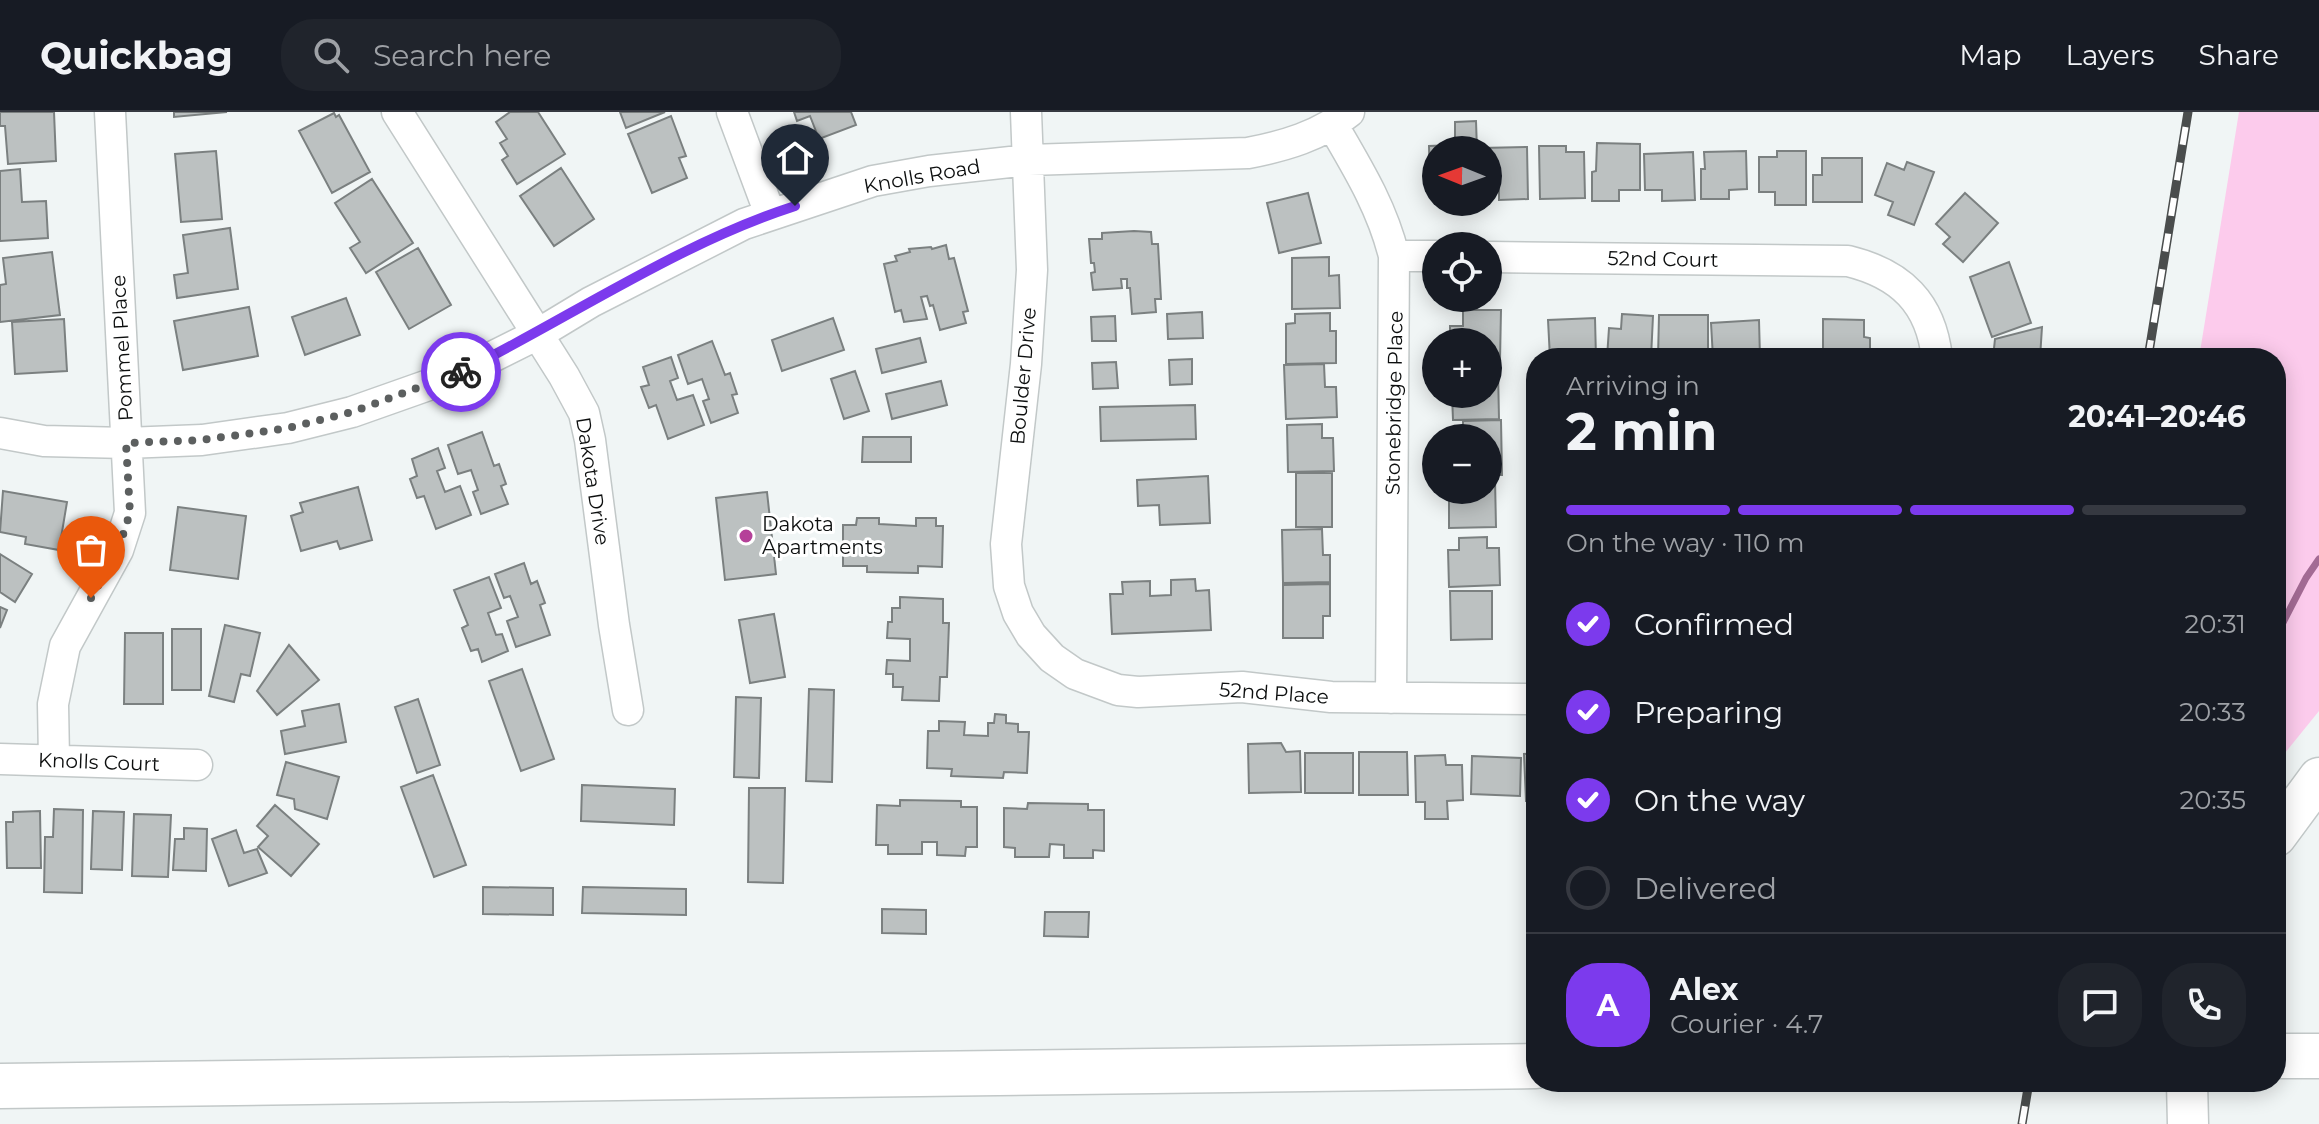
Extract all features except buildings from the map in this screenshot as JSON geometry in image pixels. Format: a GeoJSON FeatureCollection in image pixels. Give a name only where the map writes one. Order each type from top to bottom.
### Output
{"type":"FeatureCollection","features":[{"type":"Feature","properties":{"kind":"highway"},"geometry":{"type":"LineString","coordinates":[[2286,1056],[2319,1056]]}},
{"type":"Feature","properties":{"kind":"highway"},"geometry":{"type":"LineString","coordinates":[[0,1086],[1526,1066]]}},
{"type":"Feature","properties":{"kind":"main road"},"geometry":{"type":"LineString","coordinates":[[2286,823],[2319,778]]}},
{"type":"Feature","properties":{"kind":"main road"},"geometry":{"type":"LineString","coordinates":[[2187,1092],[2188,1124]]}},
{"type":"Feature","properties":{"kind":"street","name":"Pommel Place"},"geometry":{"type":"LineString","coordinates":[[54,760],[53,704],[65,646],[118,550],[130,513],[110,112]]}},
{"type":"Feature","properties":{"kind":"street","name":"Dakota Drive"},"geometry":{"type":"LineString","coordinates":[[397,112],[538,334],[584,413],[628,710]]}},
{"type":"Feature","properties":{"kind":"street"},"geometry":{"type":"LineString","coordinates":[[732,112],[770,214]]}},
{"type":"Feature","properties":{"kind":"street","name":"Boulder Drive"},"geometry":{"type":"LineString","coordinates":[[1026,112],[1032,283],[1025,379],[1006,544],[1009,586],[1018,613],[1031,635]]}},
{"type":"Feature","properties":{"kind":"street","name":"Knolls Road"},"geometry":{"type":"LineString","coordinates":[[0,433],[44,441],[126,443],[202,440],[288,428],[352,412],[454,376],[744,224],[873,181],[929,171],[1029,160],[1248,153],[1279,147],[1321,131],[1341,118]]}},
{"type":"Feature","properties":{"kind":"street","name":"Stonebridge Place"},"geometry":{"type":"LineString","coordinates":[[1341,118],[1387,227],[1394,256],[1391,698]]}},
{"type":"Feature","properties":{"kind":"street"},"geometry":{"type":"LineString","coordinates":[[1394,256],[1422,256]]}},
{"type":"Feature","properties":{"kind":"street","name":"52nd Court"},"geometry":{"type":"LineString","coordinates":[[1502,257],[1837,261],[1872,267],[1910,293],[1924,312],[1935,348]]}},
{"type":"Feature","properties":{"kind":"street","name":"52nd Place"},"geometry":{"type":"LineString","coordinates":[[1031,635],[1052,658],[1075,674],[1118,690],[1138,692],[1242,687],[1331,697],[1526,699]]}},
{"type":"Feature","properties":{"kind":"street","name":"Knolls Court"},"geometry":{"type":"LineString","coordinates":[[0,759],[197,765]]}},
{"type":"Feature","properties":{"kind":"shaded area"},"geometry":{"type":"Polygon","coordinates":[[[2239,112],[2319,112],[2319,711],[2286,752],[2286,348],[2201,348],[2239,112]]]}},
{"type":"Feature","properties":{"kind":"waterway"},"geometry":{"type":"LineString","coordinates":[[2286,617],[2319,559]]}},
{"type":"Feature","properties":{"kind":"railway"},"geometry":{"type":"LineString","coordinates":[[2150,348],[2188,112]]}},
{"type":"Feature","properties":{"kind":"railway"},"geometry":{"type":"LineString","coordinates":[[2022,1124],[2027,1092]]}},
{"type":"Feature","properties":{"kind":"way so far"},"geometry":{"type":"LineString","coordinates":[[91,598],[118,550],[130,513],[126,443],[202,440],[288,428],[352,412],[461,372]]}},
{"type":"Feature","properties":{"kind":"place","name":"Dakota Apartments"},"geometry":{"type":"Point","coordinates":[746,536]}},
{"type":"Feature","properties":{"kind":"route"},"geometry":{"type":"LineString","coordinates":[[461,372],[744,224],[795,206]]}}]}
